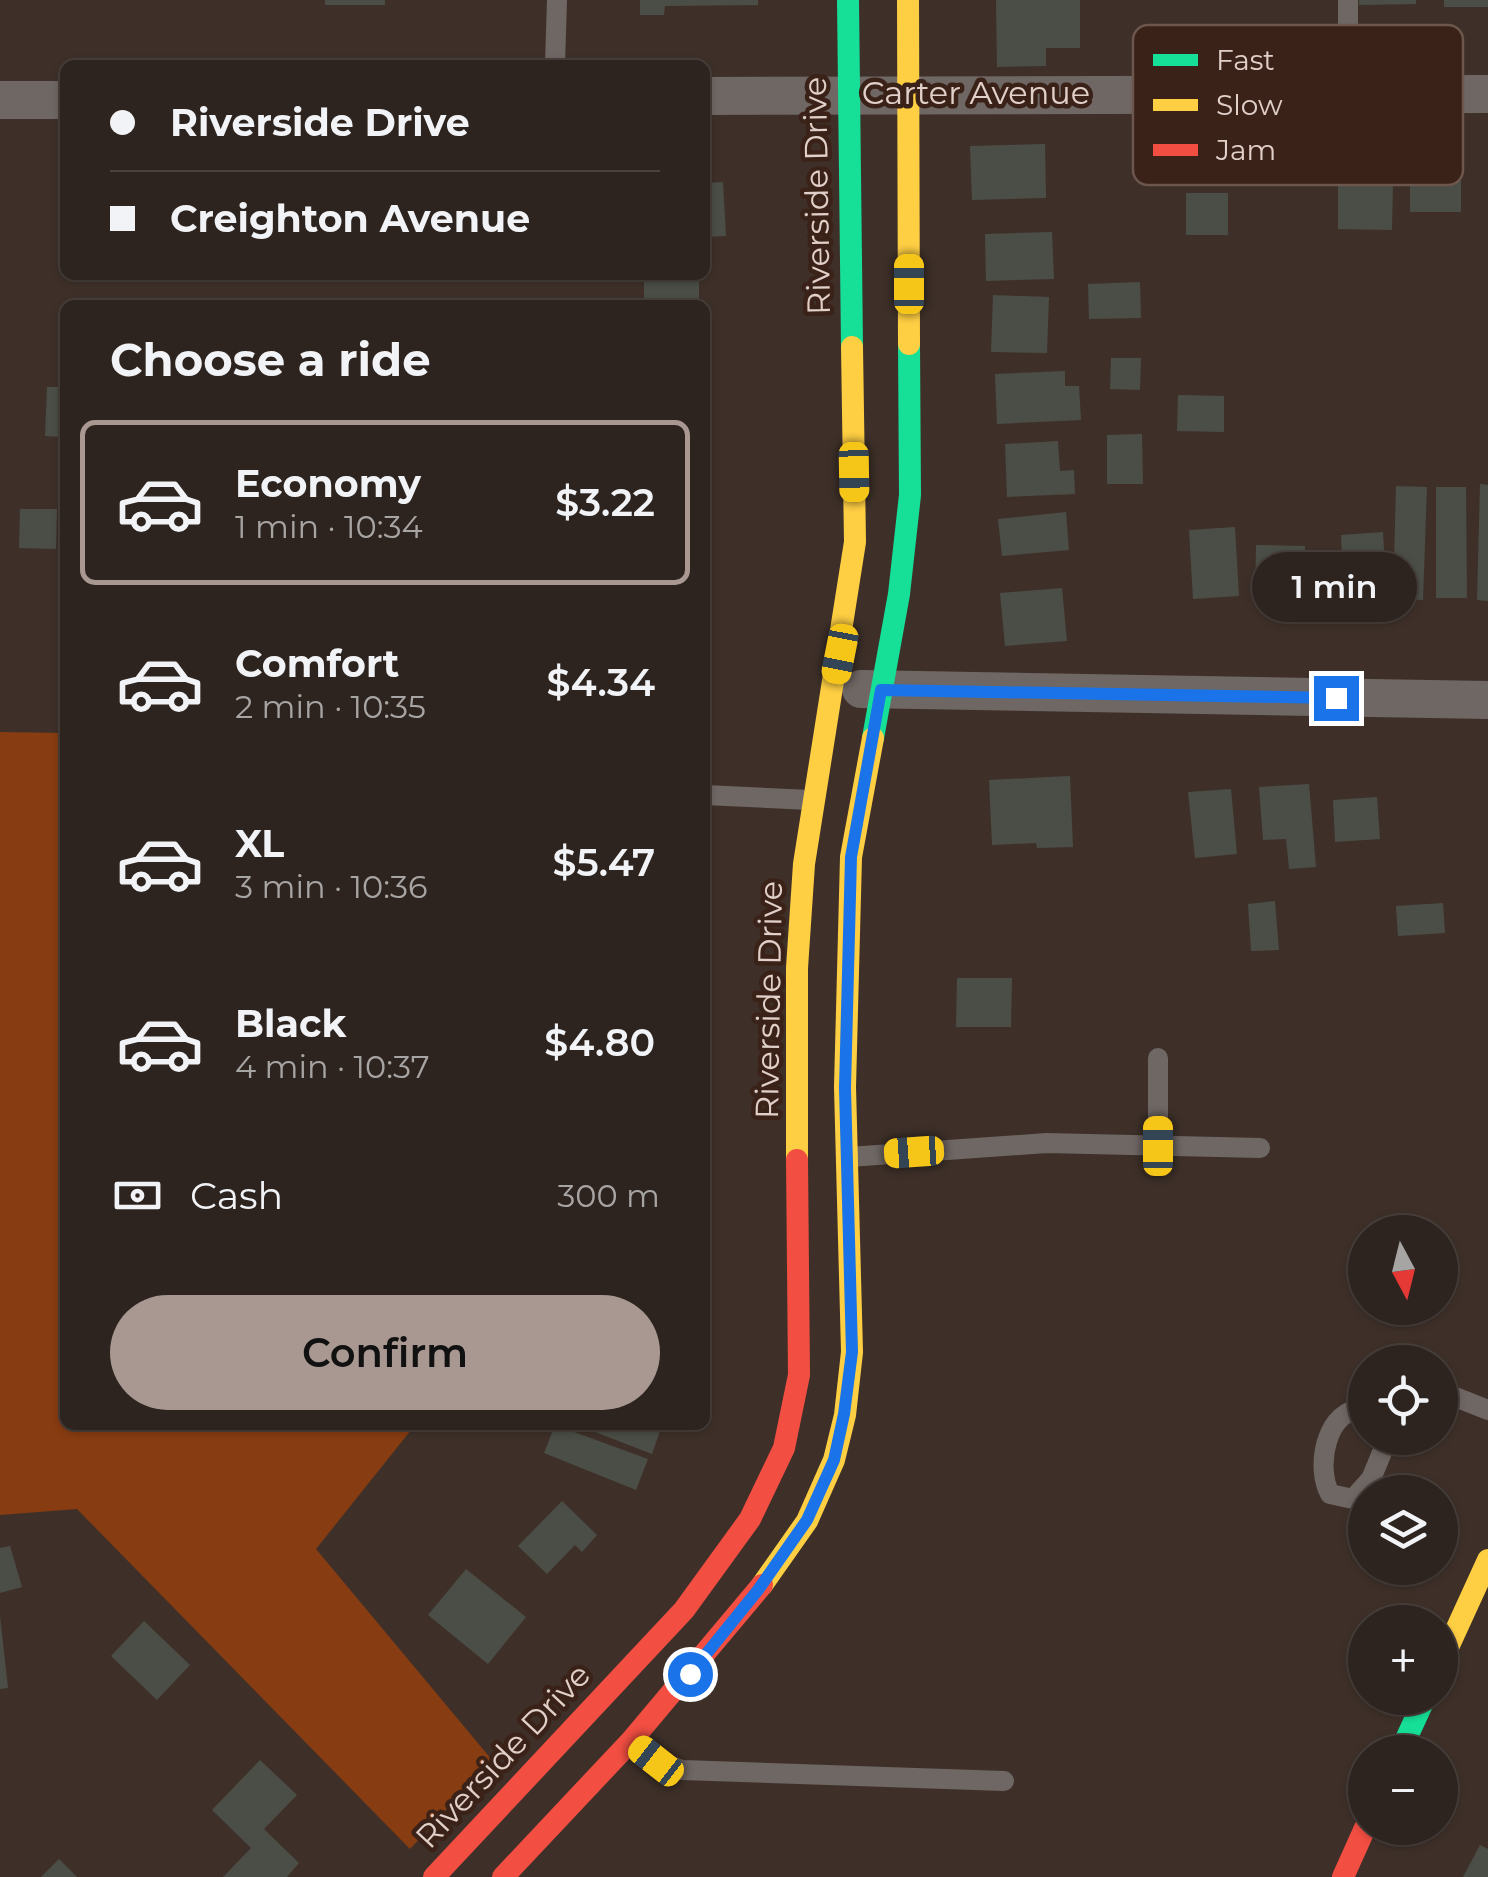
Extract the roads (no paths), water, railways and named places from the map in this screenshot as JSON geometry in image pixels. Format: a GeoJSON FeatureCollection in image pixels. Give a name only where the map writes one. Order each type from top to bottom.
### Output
{"type":"FeatureCollection","features":[{"type":"Feature","properties":{"kind":"street","name":"Riverside Drive"},"geometry":{"type":"LineString","coordinates":[[503,1877],[631,1741],[758,1590],[807,1520],[834,1460],[819,1408],[799,1375],[800,910],[810,800],[847,620],[855,542],[848,0]]}},
{"type":"Feature","properties":{"kind":"street","name":"Riverside Drive"},"geometry":{"type":"LineString","coordinates":[[434,1877],[684,1610],[750,1520],[784,1448],[819,1408],[852,1352],[845,978],[851,857],[899,594],[910,495],[908,0]]}},
{"type":"Feature","properties":{"kind":"street","name":"Carter Avenue"},"geometry":{"type":"LineString","coordinates":[[710,96],[847,92],[1133,94]]}},
{"type":"Feature","properties":{"kind":"street"},"geometry":{"type":"LineString","coordinates":[[0,100],[60,100]]}},
{"type":"Feature","properties":{"kind":"street"},"geometry":{"type":"LineString","coordinates":[[834,688],[1488,700]]}},
{"type":"Feature","properties":{"kind":"street"},"geometry":{"type":"LineString","coordinates":[[1458,1626],[1488,1560]]}},
{"type":"Feature","properties":{"kind":"street"},"geometry":{"type":"LineString","coordinates":[[1343,1877],[1358,1845]]}},
{"type":"Feature","properties":{"kind":"lane"},"geometry":{"type":"LineString","coordinates":[[556,60],[557,0]]}},
{"type":"Feature","properties":{"kind":"lane"},"geometry":{"type":"LineString","coordinates":[[710,794],[810,800]]}},
{"type":"Feature","properties":{"kind":"lane"},"geometry":{"type":"LineString","coordinates":[[1158,1058],[1158,1146]]}},
{"type":"Feature","properties":{"kind":"lane"},"geometry":{"type":"LineString","coordinates":[[847,1157],[1047,1143],[1260,1148]]}},
{"type":"Feature","properties":{"kind":"lane"},"geometry":{"type":"LineString","coordinates":[[1458,1398],[1488,1410]]}},
{"type":"Feature","properties":{"kind":"lane"},"geometry":{"type":"LineString","coordinates":[[1348,1413],[1331,1430],[1322,1470],[1330,1494],[1353,1498],[1363,1491],[1380,1455]]}},
{"type":"Feature","properties":{"kind":"lane"},"geometry":{"type":"LineString","coordinates":[[631,1741],[656,1761],[682,1770],[1004,1781]]}}]}
